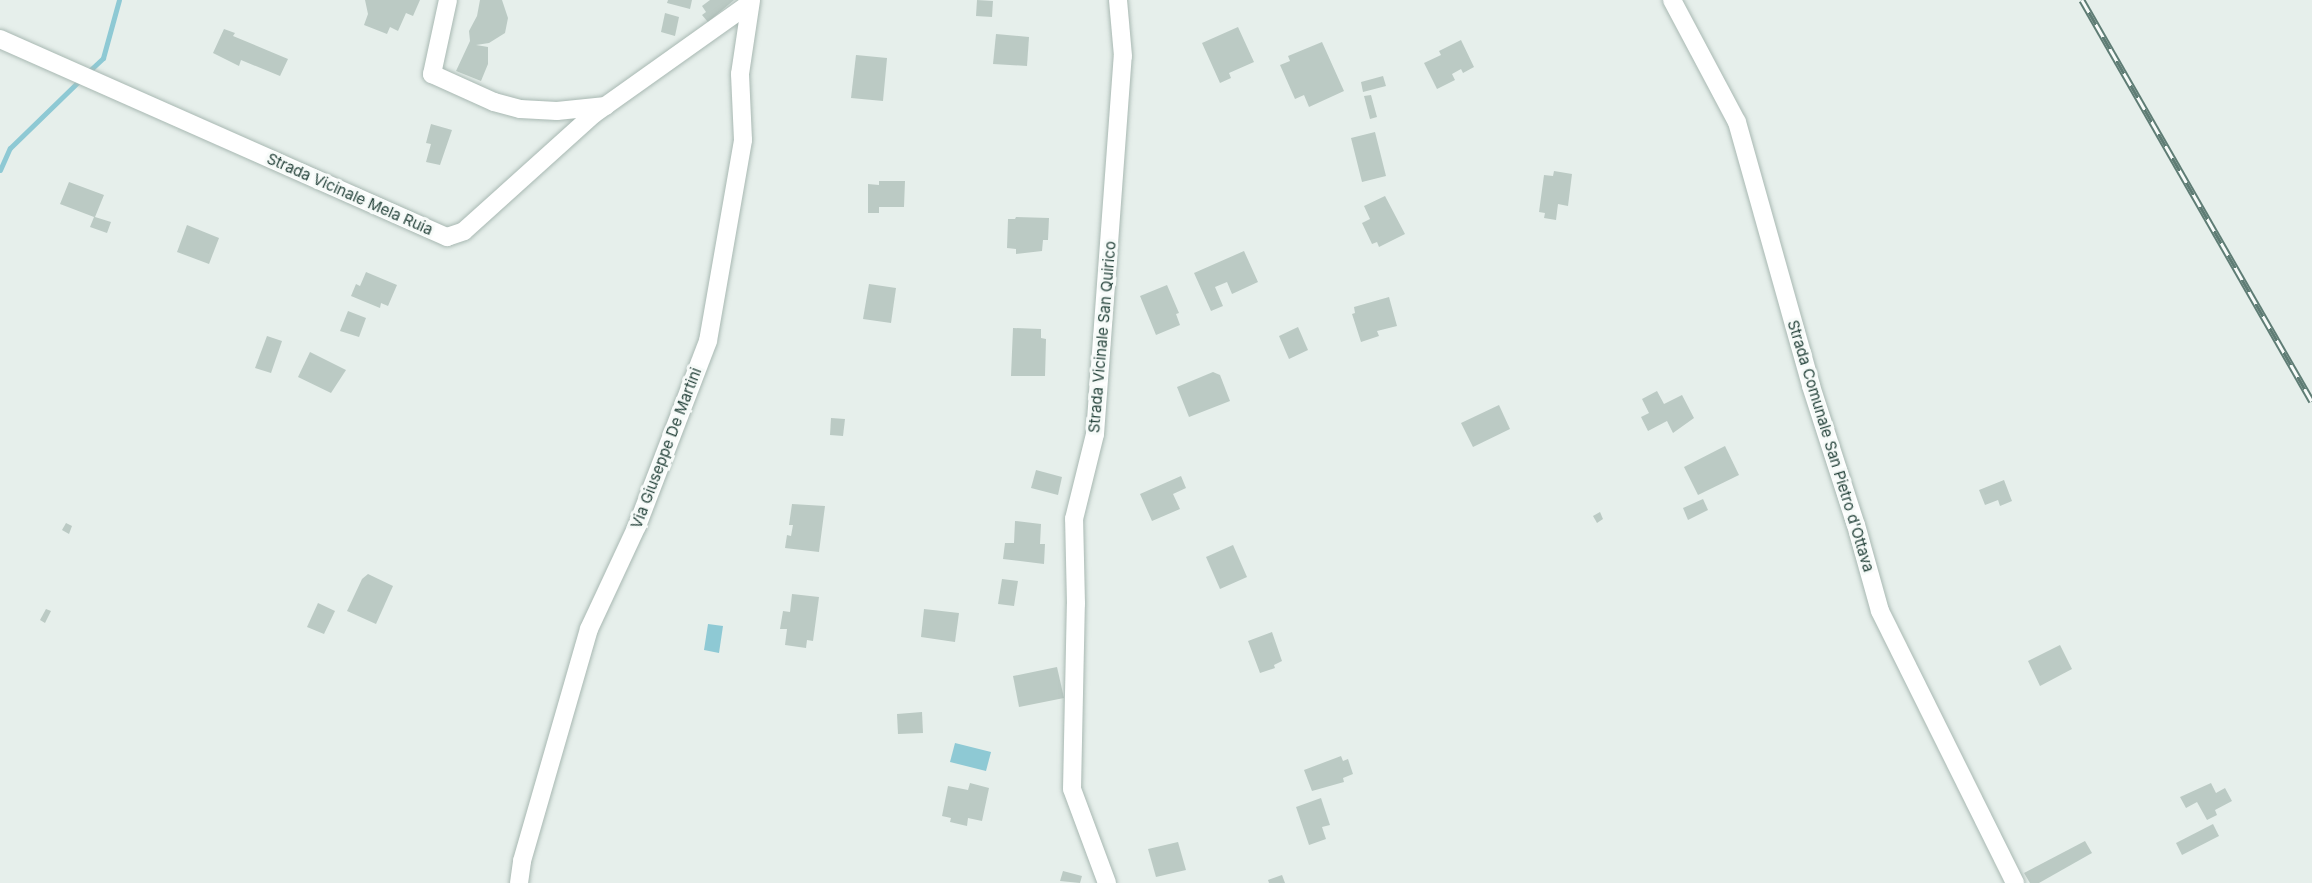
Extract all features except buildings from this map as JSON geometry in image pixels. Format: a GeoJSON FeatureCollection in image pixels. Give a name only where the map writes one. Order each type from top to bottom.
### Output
{"type":"FeatureCollection","features":[{"type":"Feature","properties":{"kind":"street"},"geometry":{"type":"LineString","coordinates":[[448,0],[432,74],[494,102],[520,109],[557,111],[606,105]]}},
{"type":"Feature","properties":{"kind":"street","name":"Strada Vicinale San Quirico"},"geometry":{"type":"LineString","coordinates":[[1107,883],[1072,789],[1076,604],[1074,519],[1096,425],[1124,56],[1118,0]]}},
{"type":"Feature","properties":{"kind":"street","name":"Strada Comunale San Pietro d'Ottava"},"geometry":{"type":"LineString","coordinates":[[1672,0],[1737,122],[1811,386],[1856,525],[1880,611],[2015,883]]}},
{"type":"Feature","properties":{"kind":"street","name":"Strada Vicinale Mela Ruia"},"geometry":{"type":"LineString","coordinates":[[0,39],[447,237],[464,231],[606,105],[750,2]]}},
{"type":"Feature","properties":{"kind":"street","name":"Via Giuseppe De Martini"},"geometry":{"type":"LineString","coordinates":[[519,883],[522,861],[590,629],[637,526],[708,341],[743,140],[740,74],[750,2]]}},
{"type":"Feature","properties":{"kind":"water"},"geometry":{"type":"Polygon","coordinates":[[[708,624],[723,626],[719,653],[704,650],[708,624]]]}},
{"type":"Feature","properties":{"kind":"water"},"geometry":{"type":"Polygon","coordinates":[[[955,743],[991,752],[986,771],[950,762],[955,743]]]}},
{"type":"Feature","properties":{"kind":"waterway"},"geometry":{"type":"LineString","coordinates":[[87,73],[103,58],[119,0]]}},
{"type":"Feature","properties":{"kind":"waterway"},"geometry":{"type":"LineString","coordinates":[[0,170],[10,148],[80,80]]}},
{"type":"Feature","properties":{"kind":"railway"},"geometry":{"type":"LineString","coordinates":[[2082,0],[2312,401]]}}]}
